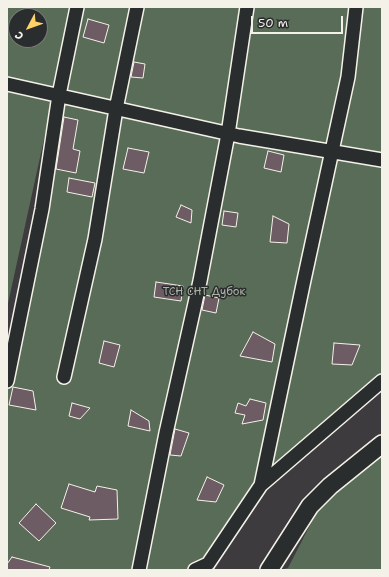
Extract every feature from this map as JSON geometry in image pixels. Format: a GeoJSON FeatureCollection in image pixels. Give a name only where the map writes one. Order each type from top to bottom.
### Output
{"type":"FeatureCollection","features":[{"type":"Feature","properties":{"kind":"main road"},"geometry":{"type":"LineString","coordinates":[[269,570],[310,506],[330,486],[382,444]]}},
{"type":"Feature","properties":{"kind":"street"},"geometry":{"type":"LineString","coordinates":[[7,381],[42,209],[59,95],[77,7]]}},
{"type":"Feature","properties":{"kind":"street"},"geometry":{"type":"LineString","coordinates":[[64,377],[95,239],[116,109],[137,7]]}},
{"type":"Feature","properties":{"kind":"street"},"geometry":{"type":"LineString","coordinates":[[139,570],[166,433],[200,281],[228,134],[247,7]]}},
{"type":"Feature","properties":{"kind":"street"},"geometry":{"type":"LineString","coordinates":[[262,485],[348,77],[356,7]]}},
{"type":"Feature","properties":{"kind":"street"},"geometry":{"type":"LineString","coordinates":[[7,84],[228,134],[382,160]]}},
{"type":"Feature","properties":{"kind":"street"},"geometry":{"type":"LineString","coordinates":[[195,570],[208,564],[262,485],[382,380]]}},
{"type":"Feature","properties":{"kind":"green space"},"geometry":{"type":"Polygon","coordinates":[[[7,7],[73,7],[7,308],[7,7]]]}},
{"type":"Feature","properties":{"kind":"green space","name":"ТСН СНТ Дубок"},"geometry":{"type":"Polygon","coordinates":[[[82,7],[382,7],[382,379],[277,461],[210,570],[7,570],[7,373],[82,7]]]}},
{"type":"Feature","properties":{"kind":"green space"},"geometry":{"type":"Polygon","coordinates":[[[382,451],[382,570],[280,570],[288,568],[330,486],[382,451]]]}},
{"type":"Feature","properties":{"kind":"building"},"geometry":{"type":"Polygon","coordinates":[[[88,19],[109,25],[104,43],[83,37],[88,19]]]}},
{"type":"Feature","properties":{"kind":"building"},"geometry":{"type":"Polygon","coordinates":[[[134,62],[145,64],[143,78],[131,77],[134,62]]]}},
{"type":"Feature","properties":{"kind":"building"},"geometry":{"type":"Polygon","coordinates":[[[64,117],[78,120],[73,149],[80,151],[76,173],[56,169],[64,117]]]}},
{"type":"Feature","properties":{"kind":"building"},"geometry":{"type":"Polygon","coordinates":[[[128,148],[149,152],[144,173],[123,169],[128,148]]]}},
{"type":"Feature","properties":{"kind":"building"},"geometry":{"type":"Polygon","coordinates":[[[268,151],[284,155],[281,172],[264,168],[268,151]]]}},
{"type":"Feature","properties":{"kind":"building"},"geometry":{"type":"Polygon","coordinates":[[[69,178],[95,183],[92,197],[67,192],[69,178]]]}},
{"type":"Feature","properties":{"kind":"building"},"geometry":{"type":"Polygon","coordinates":[[[181,205],[192,210],[191,223],[176,217],[181,205]]]}},
{"type":"Feature","properties":{"kind":"building"},"geometry":{"type":"Polygon","coordinates":[[[224,211],[238,213],[236,227],[222,225],[224,211]]]}},
{"type":"Feature","properties":{"kind":"building"},"geometry":{"type":"Polygon","coordinates":[[[273,216],[289,224],[287,243],[270,242],[273,216]]]}},
{"type":"Feature","properties":{"kind":"building"},"geometry":{"type":"Polygon","coordinates":[[[156,282],[183,286],[181,301],[154,297],[156,282]]]}},
{"type":"Feature","properties":{"kind":"building"},"geometry":{"type":"Polygon","coordinates":[[[205,295],[219,298],[216,313],[202,310],[205,295]]]}},
{"type":"Feature","properties":{"kind":"building"},"geometry":{"type":"Polygon","coordinates":[[[253,332],[275,344],[272,362],[240,356],[253,332]]]}},
{"type":"Feature","properties":{"kind":"building"},"geometry":{"type":"Polygon","coordinates":[[[104,341],[120,345],[114,367],[99,363],[104,341]]]}},
{"type":"Feature","properties":{"kind":"building"},"geometry":{"type":"Polygon","coordinates":[[[334,343],[360,345],[352,365],[332,364],[334,343]]]}},
{"type":"Feature","properties":{"kind":"building"},"geometry":{"type":"Polygon","coordinates":[[[13,387],[33,391],[36,410],[9,405],[13,387]]]}},
{"type":"Feature","properties":{"kind":"building"},"geometry":{"type":"Polygon","coordinates":[[[250,399],[266,403],[263,420],[242,424],[245,415],[235,413],[238,403],[246,406],[250,399]]]}},
{"type":"Feature","properties":{"kind":"building"},"geometry":{"type":"Polygon","coordinates":[[[72,403],[90,408],[80,419],[69,416],[72,403]]]}},
{"type":"Feature","properties":{"kind":"building"},"geometry":{"type":"Polygon","coordinates":[[[131,410],[149,421],[150,431],[128,426],[131,410]]]}},
{"type":"Feature","properties":{"kind":"building"},"geometry":{"type":"Polygon","coordinates":[[[175,429],[189,433],[181,456],[170,455],[175,429]]]}},
{"type":"Feature","properties":{"kind":"building"},"geometry":{"type":"Polygon","coordinates":[[[207,477],[224,485],[216,502],[197,500],[207,477]]]}},
{"type":"Feature","properties":{"kind":"building"},"geometry":{"type":"Polygon","coordinates":[[[69,484],[95,492],[97,486],[117,490],[118,519],[89,520],[90,517],[61,508],[69,484]]]}},
{"type":"Feature","properties":{"kind":"building"},"geometry":{"type":"Polygon","coordinates":[[[36,504],[56,523],[39,541],[19,523],[36,504]]]}},
{"type":"Feature","properties":{"kind":"building"},"geometry":{"type":"Polygon","coordinates":[[[12,557],[50,567],[49,570],[7,570],[7,564],[12,557]]]}}]}
